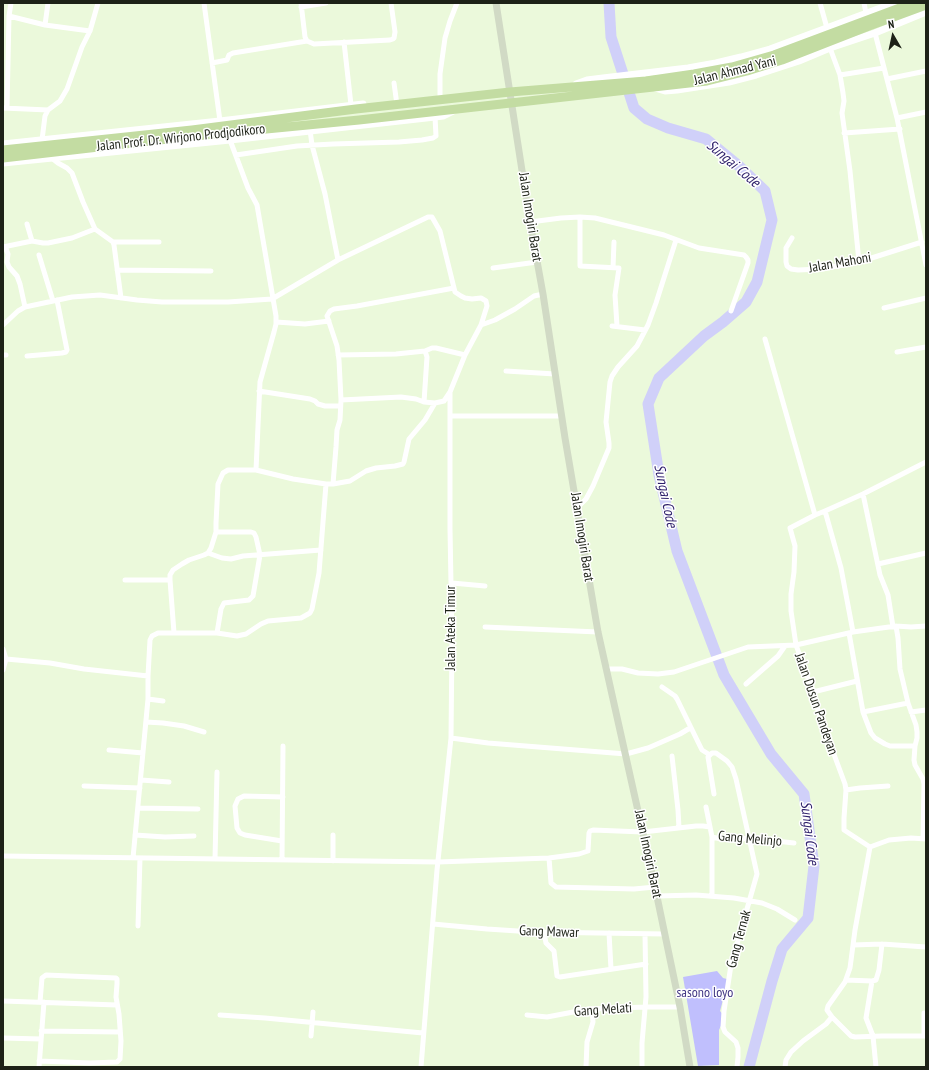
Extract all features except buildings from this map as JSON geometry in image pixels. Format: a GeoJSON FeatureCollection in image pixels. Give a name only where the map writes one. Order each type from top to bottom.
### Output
{"type":"FeatureCollection","features":[{"type":"Feature","properties":{"kind":"highway","name":"Jalan Ahmad Yani"},"geometry":{"type":"LineString","coordinates":[[869,23],[913,3]]}},
{"type":"Feature","properties":{"kind":"highway","name":"Jalan Ahmad Yani"},"geometry":{"type":"LineString","coordinates":[[510,92],[646,82],[732,67],[774,55],[926,5]]}},
{"type":"Feature","properties":{"kind":"highway","name":"Jalan Ahmad Yani"},"geometry":{"type":"LineString","coordinates":[[460,108],[512,102],[605,85]]}},
{"type":"Feature","properties":{"kind":"highway"},"geometry":{"type":"LineString","coordinates":[[3,150],[193,133],[354,107],[395,105],[510,92]]}},
{"type":"Feature","properties":{"kind":"highway"},"geometry":{"type":"LineString","coordinates":[[354,107],[359,120]]}},
{"type":"Feature","properties":{"kind":"highway","name":"Jalan Prof. Dr. Wirjono Prodjodikoro"},"geometry":{"type":"LineString","coordinates":[[3,158],[193,133],[359,120],[460,108]]}},
{"type":"Feature","properties":{"kind":"main road","name":"Jalan Imogiri Barat"},"geometry":{"type":"LineString","coordinates":[[496,3],[530,222],[598,632],[657,896],[680,1007],[690,1067]]}},
{"type":"Feature","properties":{"kind":"street"},"geometry":{"type":"LineString","coordinates":[[11,3],[9,16],[5,108],[48,110]]}},
{"type":"Feature","properties":{"kind":"street"},"geometry":{"type":"LineString","coordinates":[[45,25],[48,3]]}},
{"type":"Feature","properties":{"kind":"street"},"geometry":{"type":"LineString","coordinates":[[42,140],[43,122],[45,116],[48,110],[64,96],[82,47],[90,31],[98,3]]}},
{"type":"Feature","properties":{"kind":"street"},"geometry":{"type":"LineString","coordinates":[[204,3],[220,121]]}},
{"type":"Feature","properties":{"kind":"street"},"geometry":{"type":"LineString","coordinates":[[307,41],[305,37],[301,5],[326,3]]}},
{"type":"Feature","properties":{"kind":"street"},"geometry":{"type":"LineString","coordinates":[[212,63],[227,60],[229,55],[233,53],[307,41],[314,44],[390,40],[394,38],[395,32],[392,3]]}},
{"type":"Feature","properties":{"kind":"street"},"geometry":{"type":"LineString","coordinates":[[440,100],[440,74],[445,38],[457,3]]}},
{"type":"Feature","properties":{"kind":"street"},"geometry":{"type":"LineString","coordinates":[[820,3],[827,28]]}},
{"type":"Feature","properties":{"kind":"street"},"geometry":{"type":"LineString","coordinates":[[864,3],[884,68],[900,129],[926,265]]}},
{"type":"Feature","properties":{"kind":"street"},"geometry":{"type":"LineString","coordinates":[[646,82],[665,90],[677,90],[729,82],[764,73],[830,48],[869,23],[894,3]]}},
{"type":"Feature","properties":{"kind":"street"},"geometry":{"type":"LineString","coordinates":[[605,85],[646,82],[740,58],[770,49],[827,28],[869,23],[926,12]]}},
{"type":"Feature","properties":{"kind":"street"},"geometry":{"type":"LineString","coordinates":[[9,16],[45,25],[90,31]]}},
{"type":"Feature","properties":{"kind":"street"},"geometry":{"type":"LineString","coordinates":[[3,164],[53,159],[193,133],[220,121],[354,107],[344,42]]}},
{"type":"Feature","properties":{"kind":"street"},"geometry":{"type":"LineString","coordinates":[[830,48],[840,74],[844,96],[842,113],[850,170],[859,262]]}},
{"type":"Feature","properties":{"kind":"street"},"geometry":{"type":"LineString","coordinates":[[840,74],[884,68]]}},
{"type":"Feature","properties":{"kind":"street"},"geometry":{"type":"LineString","coordinates":[[887,79],[926,71]]}},
{"type":"Feature","properties":{"kind":"street"},"geometry":{"type":"LineString","coordinates":[[394,83],[395,105]]}},
{"type":"Feature","properties":{"kind":"street"},"geometry":{"type":"LineString","coordinates":[[3,144],[42,140],[193,133],[230,140],[443,116],[460,108]]}},
{"type":"Feature","properties":{"kind":"street"},"geometry":{"type":"LineString","coordinates":[[897,118],[926,112]]}},
{"type":"Feature","properties":{"kind":"street"},"geometry":{"type":"LineString","coordinates":[[236,155],[297,146],[399,142],[433,138],[436,136],[435,117]]}},
{"type":"Feature","properties":{"kind":"street"},"geometry":{"type":"LineString","coordinates":[[844,132],[900,129]]}},
{"type":"Feature","properties":{"kind":"street"},"geometry":{"type":"LineString","coordinates":[[310,130],[312,146],[325,194],[338,260]]}},
{"type":"Feature","properties":{"kind":"street"},"geometry":{"type":"LineString","coordinates":[[230,140],[248,188],[257,205],[276,322],[260,382],[256,470]]}},
{"type":"Feature","properties":{"kind":"street"},"geometry":{"type":"LineString","coordinates":[[53,159],[72,173],[95,229],[113,242],[158,242]]}},
{"type":"Feature","properties":{"kind":"street"},"geometry":{"type":"LineString","coordinates":[[3,324],[25,307],[72,297],[100,295],[162,302],[228,302],[272,299],[338,260],[428,217],[432,217],[440,230],[455,292],[461,296],[472,299],[481,298],[486,301],[481,325],[450,392],[444,401],[435,403],[424,402],[416,399],[401,397],[325,406],[310,399],[259,391]]}},
{"type":"Feature","properties":{"kind":"street"},"geometry":{"type":"LineString","coordinates":[[580,217],[580,266],[619,268],[615,295],[615,326],[646,330]]}},
{"type":"Feature","properties":{"kind":"street"},"geometry":{"type":"LineString","coordinates":[[530,222],[561,218],[595,218],[664,236],[699,248],[744,255],[746,256],[748,263],[731,310]]}},
{"type":"Feature","properties":{"kind":"street"},"geometry":{"type":"LineString","coordinates":[[27,224],[32,241]]}},
{"type":"Feature","properties":{"kind":"street"},"geometry":{"type":"LineString","coordinates":[[3,247],[32,241],[48,243],[72,238],[95,229]]}},
{"type":"Feature","properties":{"kind":"street","name":"Jalan Mahoni"},"geometry":{"type":"LineString","coordinates":[[792,238],[786,248],[785,257],[787,266],[791,269],[803,270],[821,269],[859,262],[922,242]]}},
{"type":"Feature","properties":{"kind":"street"},"geometry":{"type":"LineString","coordinates":[[577,508],[586,499],[593,486],[609,448],[606,422],[610,382],[612,376],[637,346],[646,330],[656,304],[676,240]]}},
{"type":"Feature","properties":{"kind":"street"},"geometry":{"type":"LineString","coordinates":[[113,242],[120,298]]}},
{"type":"Feature","properties":{"kind":"street"},"geometry":{"type":"LineString","coordinates":[[613,268],[614,242]]}},
{"type":"Feature","properties":{"kind":"street"},"geometry":{"type":"LineString","coordinates":[[3,247],[6,249],[8,254],[8,267],[17,276],[20,284],[25,307]]}},
{"type":"Feature","properties":{"kind":"street"},"geometry":{"type":"LineString","coordinates":[[27,356],[62,353],[66,352],[67,350],[55,300],[39,255]]}},
{"type":"Feature","properties":{"kind":"street"},"geometry":{"type":"LineString","coordinates":[[493,268],[537,262]]}},
{"type":"Feature","properties":{"kind":"street"},"geometry":{"type":"LineString","coordinates":[[117,270],[211,272]]}},
{"type":"Feature","properties":{"kind":"street"},"geometry":{"type":"LineString","coordinates":[[333,484],[337,430],[340,420],[341,403],[337,346],[327,316],[328,313],[334,309],[454,288]]}},
{"type":"Feature","properties":{"kind":"street"},"geometry":{"type":"LineString","coordinates":[[481,325],[495,320],[534,296],[543,294]]}},
{"type":"Feature","properties":{"kind":"street"},"geometry":{"type":"LineString","coordinates":[[884,308],[926,298]]}},
{"type":"Feature","properties":{"kind":"street"},"geometry":{"type":"LineString","coordinates":[[276,322],[305,324],[329,321]]}},
{"type":"Feature","properties":{"kind":"street"},"geometry":{"type":"LineString","coordinates":[[765,340],[815,515]]}},
{"type":"Feature","properties":{"kind":"street"},"geometry":{"type":"LineString","coordinates":[[897,352],[926,347]]}},
{"type":"Feature","properties":{"kind":"street"},"geometry":{"type":"LineString","coordinates":[[338,355],[396,354],[425,351],[432,348],[466,355]]}},
{"type":"Feature","properties":{"kind":"street"},"geometry":{"type":"LineString","coordinates":[[424,402],[427,358],[425,351]]}},
{"type":"Feature","properties":{"kind":"street"},"geometry":{"type":"LineString","coordinates":[[506,371],[555,374]]}},
{"type":"Feature","properties":{"kind":"street","name":"Jalan Ateka Timur"},"geometry":{"type":"LineString","coordinates":[[421,1067],[438,862],[451,738],[452,583],[450,529],[450,392]]}},
{"type":"Feature","properties":{"kind":"street"},"geometry":{"type":"LineString","coordinates":[[174,633],[170,575],[173,570],[182,564],[208,553],[211,548],[216,532],[218,484],[223,473],[228,470],[256,470],[293,479],[333,484],[350,481],[366,471],[376,468],[403,464],[409,439],[425,420],[435,403]]}},
{"type":"Feature","properties":{"kind":"street"},"geometry":{"type":"LineString","coordinates":[[450,416],[562,416]]}},
{"type":"Feature","properties":{"kind":"street"},"geometry":{"type":"LineString","coordinates":[[926,462],[863,494],[815,515],[790,528],[795,546],[791,611],[796,645],[851,632],[895,626],[926,626]]}},
{"type":"Feature","properties":{"kind":"street"},"geometry":{"type":"LineString","coordinates":[[133,858],[148,699],[150,640],[152,636],[174,633],[217,633],[238,636],[246,634],[268,621],[301,618],[310,613],[319,573],[326,484]]}},
{"type":"Feature","properties":{"kind":"street"},"geometry":{"type":"LineString","coordinates":[[863,494],[878,564],[883,584],[888,595],[898,638],[900,669],[917,732],[914,760],[924,784],[924,839],[911,838],[889,840],[870,847],[855,930],[850,968],[846,980],[828,1006],[827,1010],[832,1018],[851,1036],[855,1037],[925,1036],[924,1013]]}},
{"type":"Feature","properties":{"kind":"street"},"geometry":{"type":"LineString","coordinates":[[825,511],[841,568],[857,681],[863,712],[871,733],[875,738],[890,746],[915,746]]}},
{"type":"Feature","properties":{"kind":"street"},"geometry":{"type":"LineString","coordinates":[[216,532],[254,533],[260,555],[253,596],[249,600],[224,603],[221,609],[217,633]]}},
{"type":"Feature","properties":{"kind":"street"},"geometry":{"type":"LineString","coordinates":[[208,553],[224,559],[231,559],[243,556],[321,550]]}},
{"type":"Feature","properties":{"kind":"street"},"geometry":{"type":"LineString","coordinates":[[878,564],[926,553]]}},
{"type":"Feature","properties":{"kind":"street"},"geometry":{"type":"LineString","coordinates":[[125,580],[170,580]]}},
{"type":"Feature","properties":{"kind":"street"},"geometry":{"type":"LineString","coordinates":[[452,583],[485,586]]}},
{"type":"Feature","properties":{"kind":"street"},"geometry":{"type":"LineString","coordinates":[[485,628],[598,632]]}},
{"type":"Feature","properties":{"kind":"street","name":"Jalan Dusun Pandeyan"},"geometry":{"type":"LineString","coordinates":[[606,669],[622,669],[638,673],[658,674],[674,672],[748,646],[796,645],[813,692],[819,714],[845,784],[844,830],[870,847]]}},
{"type":"Feature","properties":{"kind":"street"},"geometry":{"type":"LineString","coordinates":[[746,684],[778,656],[785,646]]}},
{"type":"Feature","properties":{"kind":"street"},"geometry":{"type":"LineString","coordinates":[[3,649],[6,659],[3,670]]}},
{"type":"Feature","properties":{"kind":"street"},"geometry":{"type":"LineString","coordinates":[[6,659],[50,663],[76,668],[148,676]]}},
{"type":"Feature","properties":{"kind":"street"},"geometry":{"type":"LineString","coordinates":[[813,692],[857,681]]}},
{"type":"Feature","properties":{"kind":"street"},"geometry":{"type":"LineString","coordinates":[[662,687],[677,698],[690,728],[702,750],[710,754],[708,757],[714,794]]}},
{"type":"Feature","properties":{"kind":"street"},"geometry":{"type":"LineString","coordinates":[[148,699],[163,701]]}},
{"type":"Feature","properties":{"kind":"street"},"geometry":{"type":"LineString","coordinates":[[863,712],[908,703]]}},
{"type":"Feature","properties":{"kind":"street"},"geometry":{"type":"LineString","coordinates":[[911,712],[926,710]]}},
{"type":"Feature","properties":{"kind":"street"},"geometry":{"type":"LineString","coordinates":[[146,722],[184,726],[204,732]]}},
{"type":"Feature","properties":{"kind":"street"},"geometry":{"type":"LineString","coordinates":[[451,738],[488,743],[626,754],[648,748],[690,728]]}},
{"type":"Feature","properties":{"kind":"street"},"geometry":{"type":"LineString","coordinates":[[282,860],[283,746]]}},
{"type":"Feature","properties":{"kind":"street"},"geometry":{"type":"LineString","coordinates":[[108,750],[143,754]]}},
{"type":"Feature","properties":{"kind":"street","name":"Gang Ternak"},"geometry":{"type":"LineString","coordinates":[[710,754],[716,753],[727,761],[732,767],[747,823],[757,874],[731,965],[723,1022],[723,1028],[736,1042],[738,1048],[737,1067]]}},
{"type":"Feature","properties":{"kind":"street"},"geometry":{"type":"LineString","coordinates":[[672,756],[679,828]]}},
{"type":"Feature","properties":{"kind":"street"},"geometry":{"type":"LineString","coordinates":[[215,859],[217,772]]}},
{"type":"Feature","properties":{"kind":"street"},"geometry":{"type":"LineString","coordinates":[[141,780],[170,782]]}},
{"type":"Feature","properties":{"kind":"street"},"geometry":{"type":"LineString","coordinates":[[84,786],[140,788]]}},
{"type":"Feature","properties":{"kind":"street"},"geometry":{"type":"LineString","coordinates":[[846,790],[888,786]]}},
{"type":"Feature","properties":{"kind":"street"},"geometry":{"type":"LineString","coordinates":[[282,841],[244,835],[240,833],[236,828],[235,806],[238,799],[244,796],[283,797]]}},
{"type":"Feature","properties":{"kind":"street"},"geometry":{"type":"LineString","coordinates":[[706,807],[710,827]]}},
{"type":"Feature","properties":{"kind":"street"},"geometry":{"type":"LineString","coordinates":[[138,808],[198,808]]}},
{"type":"Feature","properties":{"kind":"street","name":"Gang Melinjo"},"geometry":{"type":"LineString","coordinates":[[549,858],[579,854],[588,850],[589,833],[593,830],[642,832],[696,826],[710,827],[712,837],[729,840],[749,838],[794,843]]}},
{"type":"Feature","properties":{"kind":"street"},"geometry":{"type":"LineString","coordinates":[[135,835],[166,837],[194,836]]}},
{"type":"Feature","properties":{"kind":"street"},"geometry":{"type":"LineString","coordinates":[[333,861],[334,835]]}},
{"type":"Feature","properties":{"kind":"street"},"geometry":{"type":"LineString","coordinates":[[712,837],[712,896]]}},
{"type":"Feature","properties":{"kind":"street"},"geometry":{"type":"LineString","coordinates":[[3,856],[438,862],[549,858],[551,883],[556,887],[634,889],[655,887]]}},
{"type":"Feature","properties":{"kind":"street"},"geometry":{"type":"LineString","coordinates":[[138,926],[140,858]]}},
{"type":"Feature","properties":{"kind":"street"},"geometry":{"type":"LineString","coordinates":[[657,896],[712,896],[734,898],[762,903],[795,920]]}},
{"type":"Feature","properties":{"kind":"street","name":"Gang Mawar"},"geometry":{"type":"LineString","coordinates":[[433,924],[544,932],[665,934]]}},
{"type":"Feature","properties":{"kind":"street"},"geometry":{"type":"LineString","coordinates":[[544,932],[546,942],[555,954],[558,976],[563,977],[646,964]]}},
{"type":"Feature","properties":{"kind":"street"},"geometry":{"type":"LineString","coordinates":[[609,933],[611,969]]}},
{"type":"Feature","properties":{"kind":"street"},"geometry":{"type":"LineString","coordinates":[[642,1067],[642,1043],[646,1007],[645,934]]}},
{"type":"Feature","properties":{"kind":"street"},"geometry":{"type":"LineString","coordinates":[[853,945],[882,944],[926,947]]}},
{"type":"Feature","properties":{"kind":"street"},"geometry":{"type":"LineString","coordinates":[[846,980],[876,980],[882,944]]}},
{"type":"Feature","properties":{"kind":"street"},"geometry":{"type":"LineString","coordinates":[[39,1061],[90,1063],[117,1062],[120,1059],[120,1032],[116,997],[116,978],[46,975],[42,978],[42,1031],[39,1061],[39,1067]]}},
{"type":"Feature","properties":{"kind":"street"},"geometry":{"type":"LineString","coordinates":[[872,981],[866,1018],[873,1036],[876,1067]]}},
{"type":"Feature","properties":{"kind":"street"},"geometry":{"type":"LineString","coordinates":[[3,1001],[118,1005]]}},
{"type":"Feature","properties":{"kind":"street","name":"Gang Melati"},"geometry":{"type":"LineString","coordinates":[[527,1015],[547,1017],[592,1009],[680,1007]]}},
{"type":"Feature","properties":{"kind":"street"},"geometry":{"type":"LineString","coordinates":[[586,1067],[587,1042],[593,1022],[592,1009]]}},
{"type":"Feature","properties":{"kind":"street"},"geometry":{"type":"LineString","coordinates":[[311,1036],[313,1012]]}},
{"type":"Feature","properties":{"kind":"street"},"geometry":{"type":"LineString","coordinates":[[220,1015],[424,1033]]}},
{"type":"Feature","properties":{"kind":"street"},"geometry":{"type":"LineString","coordinates":[[785,1067],[786,1060],[792,1052],[803,1041],[832,1018]]}},
{"type":"Feature","properties":{"kind":"street"},"geometry":{"type":"LineString","coordinates":[[42,1031],[120,1032]]}},
{"type":"Feature","properties":{"kind":"street"},"geometry":{"type":"LineString","coordinates":[[3,1038],[41,1039]]}},
{"type":"Feature","properties":{"kind":"green space","name":"sasono loyo"},"geometry":{"type":"Polygon","coordinates":[[[717,971],[723,978],[727,979],[727,985],[720,1011],[725,1017],[719,1030],[719,1065],[698,1066],[683,977],[717,971]]]}},
{"type":"Feature","properties":{"kind":"waterway","name":"Sungai Code"},"geometry":{"type":"LineString","coordinates":[[609,3],[611,37],[634,108],[647,119],[668,128],[706,139],[739,166],[765,191],[772,220],[757,282],[746,302],[704,336],[659,378],[648,404],[659,475],[677,551],[724,675],[771,754],[804,794],[814,866],[808,918],[782,949],[749,1067]]}}]}
